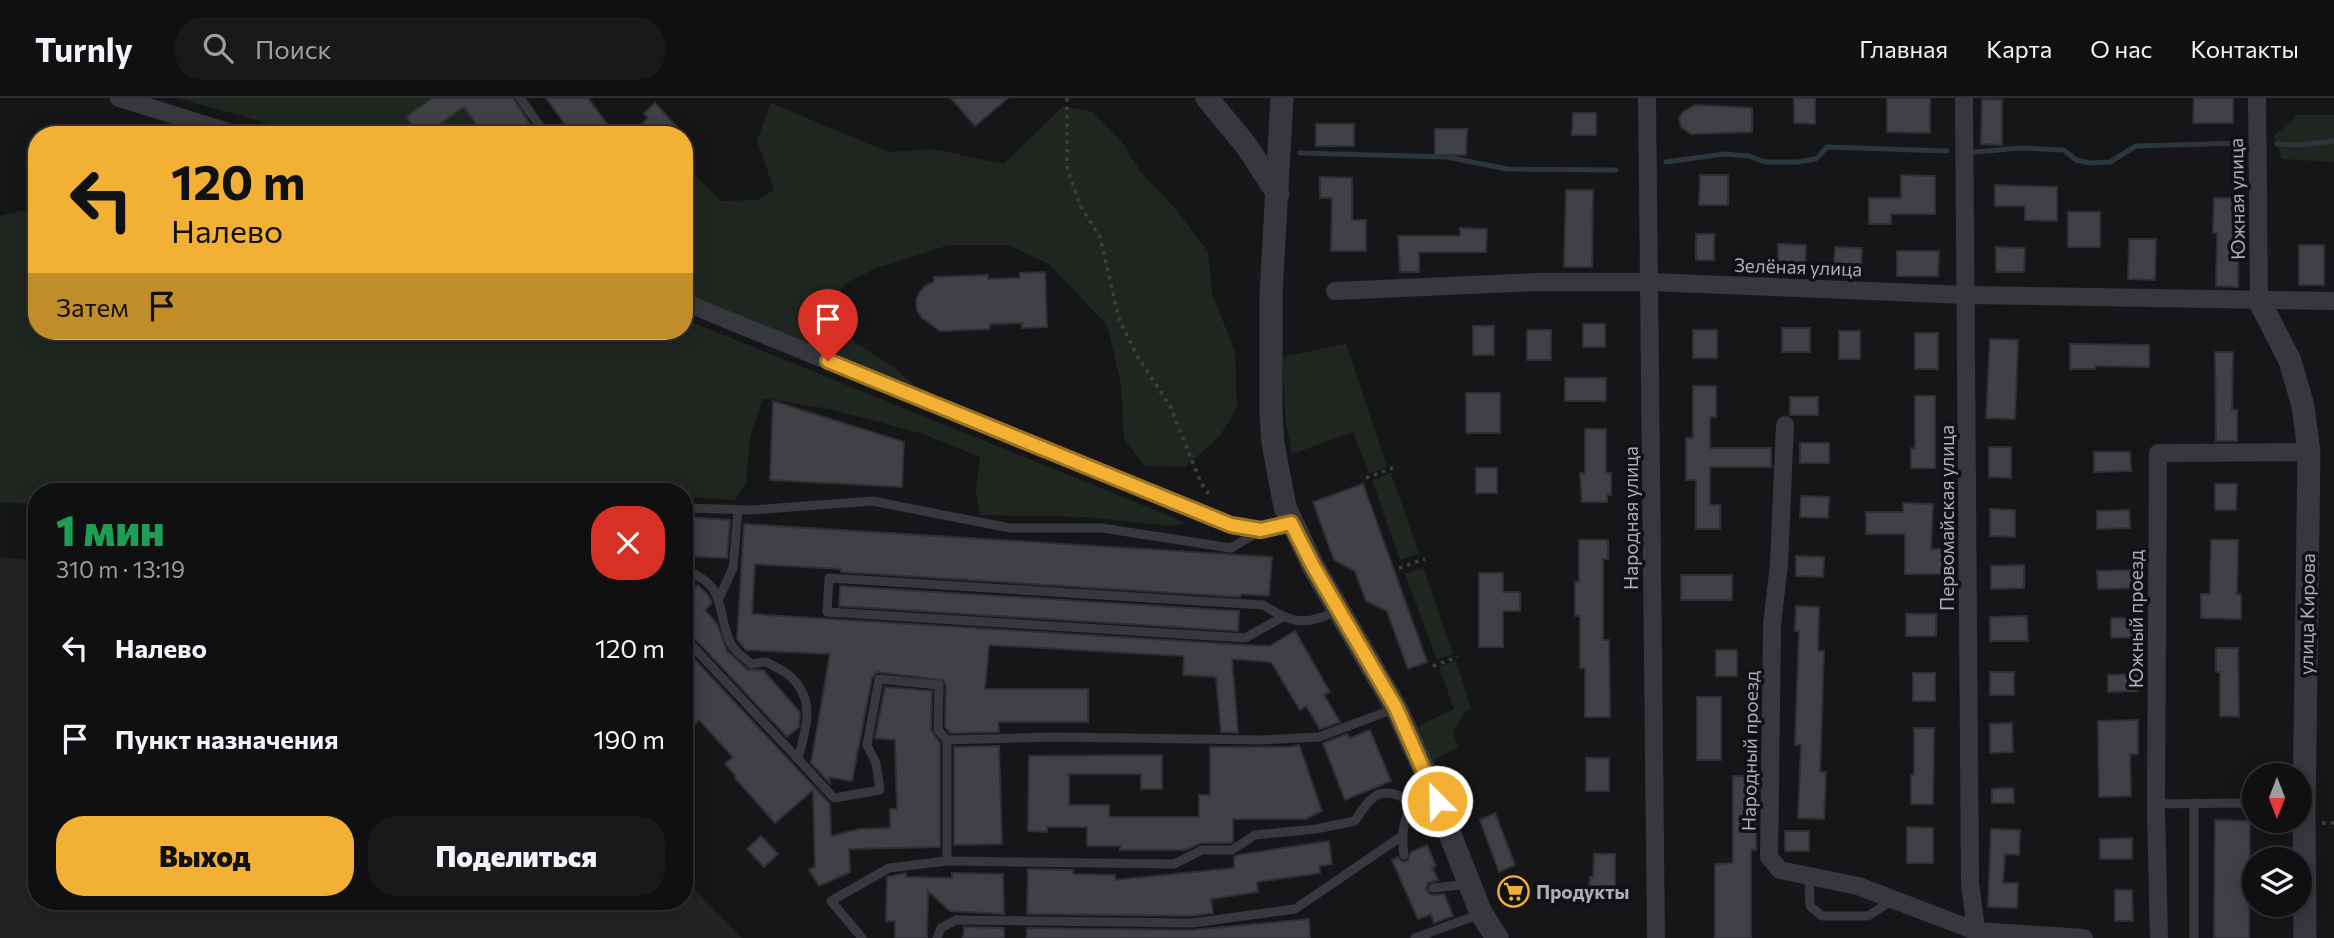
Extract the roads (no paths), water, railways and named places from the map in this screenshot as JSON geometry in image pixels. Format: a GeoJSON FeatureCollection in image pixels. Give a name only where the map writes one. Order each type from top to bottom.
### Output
{"type":"FeatureCollection","features":[{"type":"Feature","properties":{"kind":"street"},"geometry":{"type":"LineString","coordinates":[[119,98],[209,126]]}},
{"type":"Feature","properties":{"kind":"street"},"geometry":{"type":"LineString","coordinates":[[1207,98],[1245,144],[1278,194]]}},
{"type":"Feature","properties":{"kind":"street"},"geometry":{"type":"LineString","coordinates":[[1282,98],[1271,294],[1273,443],[1285,507],[1291,523],[1396,708],[1427,776],[1481,913],[1497,938]]}},
{"type":"Feature","properties":{"kind":"street","name":"Народная улица"},"geometry":{"type":"LineString","coordinates":[[1647,98],[1656,938]]}},
{"type":"Feature","properties":{"kind":"street","name":"Первомайская улица"},"geometry":{"type":"LineString","coordinates":[[1964,98],[1970,883],[1976,934]]}},
{"type":"Feature","properties":{"kind":"street","name":"Южная улица"},"geometry":{"type":"LineString","coordinates":[[2257,98],[2259,300]]}},
{"type":"Feature","properties":{"kind":"street","name":"Зелёная улица"},"geometry":{"type":"LineString","coordinates":[[1335,291],[1538,282],[1650,282],[1967,295],[2334,301]]}},
{"type":"Feature","properties":{"kind":"street","name":"улица Кирова"},"geometry":{"type":"LineString","coordinates":[[2259,300],[2290,361],[2303,406],[2309,452],[2303,763]]}},
{"type":"Feature","properties":{"kind":"street"},"geometry":{"type":"LineString","coordinates":[[693,306],[1231,525],[1261,530],[1291,523]]}},
{"type":"Feature","properties":{"kind":"street","name":"Народный проезд"},"geometry":{"type":"LineString","coordinates":[[1784,425],[1779,564],[1772,625],[1769,857],[1780,870],[1858,886],[1976,934]]}},
{"type":"Feature","properties":{"kind":"street","name":"Южный проезд"},"geometry":{"type":"LineString","coordinates":[[2159,938],[2158,453],[2309,452]]}},
{"type":"Feature","properties":{"kind":"street","name":"улица Кирова"},"geometry":{"type":"LineString","coordinates":[[2302,833],[2305,938]]}},
{"type":"Feature","properties":{"kind":"street"},"geometry":{"type":"LineString","coordinates":[[1976,934],[2084,938]]}},
{"type":"Feature","properties":{"kind":"lane"},"geometry":{"type":"LineString","coordinates":[[520,98],[540,126]]}},
{"type":"Feature","properties":{"kind":"lane"},"geometry":{"type":"LineString","coordinates":[[693,508],[738,510],[872,501],[1010,528],[1102,528],[1231,548],[1261,530]]}},
{"type":"Feature","properties":{"kind":"lane"},"geometry":{"type":"LineString","coordinates":[[719,597],[733,568],[738,510]]}},
{"type":"Feature","properties":{"kind":"lane"},"geometry":{"type":"LineString","coordinates":[[693,573],[703,576],[719,597],[732,646],[751,664],[766,662],[794,679],[807,702],[809,714],[798,759]]}},
{"type":"Feature","properties":{"kind":"lane"},"geometry":{"type":"LineString","coordinates":[[1283,617],[1245,638],[827,612],[829,578],[1263,605],[1283,617],[1308,622],[1340,611]]}},
{"type":"Feature","properties":{"kind":"lane"},"geometry":{"type":"LineString","coordinates":[[693,647],[834,798],[880,790],[876,763],[867,745],[879,679],[939,685],[938,730],[947,740],[947,861]]}},
{"type":"Feature","properties":{"kind":"lane"},"geometry":{"type":"LineString","coordinates":[[947,740],[1055,737],[1261,740],[1319,737],[1396,708]]}},
{"type":"Feature","properties":{"kind":"lane"},"geometry":{"type":"LineString","coordinates":[[1404,855],[1404,817],[1427,776]]}},
{"type":"Feature","properties":{"kind":"lane"},"geometry":{"type":"LineString","coordinates":[[862,938],[831,901],[889,868],[947,861],[1174,864],[1202,850],[1232,850],[1255,835],[1316,829],[1355,821],[1363,808],[1381,792],[1393,791],[1412,802]]}},
{"type":"Feature","properties":{"kind":"lane"},"geometry":{"type":"LineString","coordinates":[[2194,803],[2194,938]]}},
{"type":"Feature","properties":{"kind":"lane"},"geometry":{"type":"LineString","coordinates":[[2157,804],[2242,804]]}},
{"type":"Feature","properties":{"kind":"lane"},"geometry":{"type":"LineString","coordinates":[[937,938],[941,928],[956,920],[1192,923],[1295,909],[1402,836]]}},
{"type":"Feature","properties":{"kind":"lane"},"geometry":{"type":"LineString","coordinates":[[1809,876],[1810,906],[1822,916],[1868,916],[1893,899]]}},
{"type":"Feature","properties":{"kind":"lane"},"geometry":{"type":"LineString","coordinates":[[1433,888],[1469,884]]}},
{"type":"Feature","properties":{"kind":"lane"},"geometry":{"type":"LineString","coordinates":[[1415,938],[1481,913]]}},
{"type":"Feature","properties":{"kind":"waterway"},"geometry":{"type":"LineString","coordinates":[[2277,144],[2298,145],[2334,141]]}},
{"type":"Feature","properties":{"kind":"waterway"},"geometry":{"type":"LineString","coordinates":[[1975,152],[2021,148],[2064,150],[2076,160],[2090,163],[2110,162],[2136,146],[2243,143]]}},
{"type":"Feature","properties":{"kind":"waterway"},"geometry":{"type":"LineString","coordinates":[[1666,162],[1724,154],[1749,156],[1765,162],[1797,162],[1816,159],[1827,147],[1947,151]]}},
{"type":"Feature","properties":{"kind":"waterway"},"geometry":{"type":"LineString","coordinates":[[1300,153],[1447,157],[1507,169],[1616,170]]}},
{"type":"Feature","properties":{"kind":"place","name":"Продукты"},"geometry":{"type":"Point","coordinates":[1513,892]}}]}
